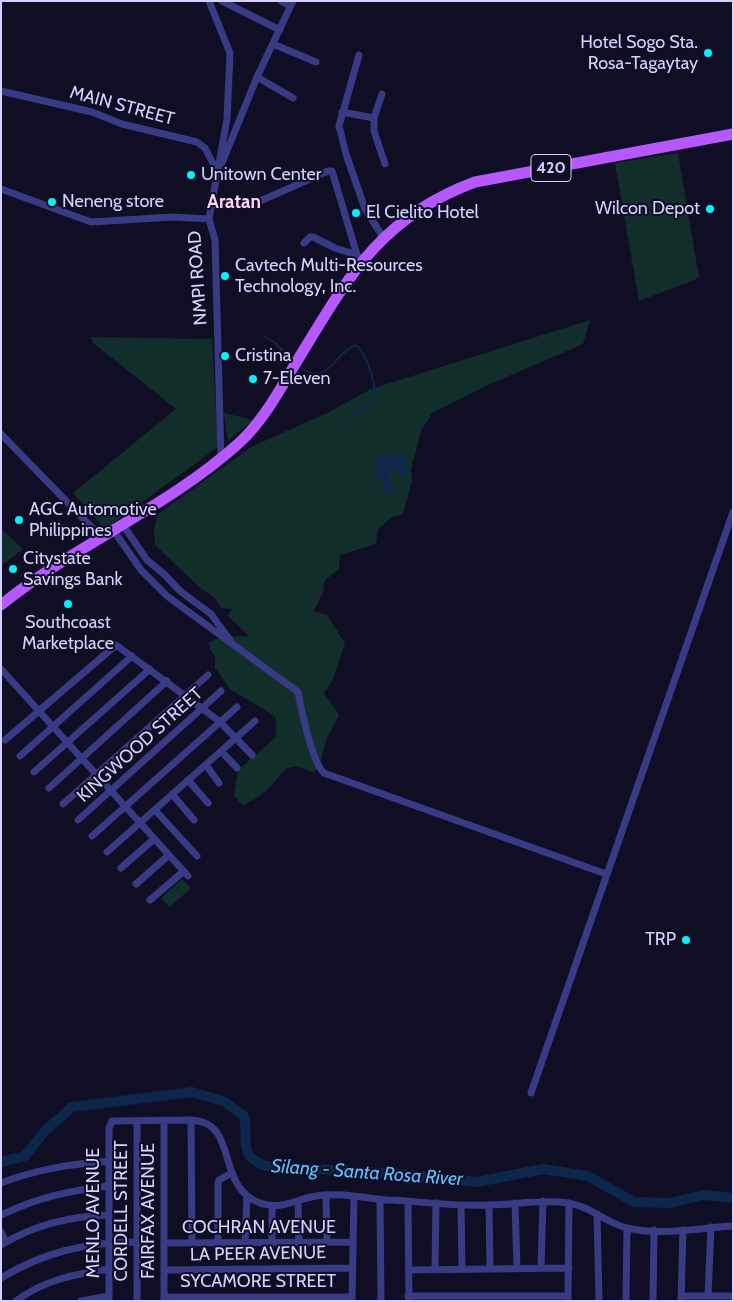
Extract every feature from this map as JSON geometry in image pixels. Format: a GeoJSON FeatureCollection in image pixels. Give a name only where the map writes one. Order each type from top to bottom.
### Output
{"type":"FeatureCollection","features":[{"type":"Feature","properties":{"kind":"main road","name":"420"},"geometry":{"type":"LineString","coordinates":[[1,605],[43,573],[119,528],[176,491],[221,458],[250,432],[290,373],[359,257],[420,208],[450,192],[475,182],[733,134]]}},
{"type":"Feature","properties":{"kind":"street"},"geometry":{"type":"LineString","coordinates":[[209,1],[230,53],[227,119],[209,219]]}},
{"type":"Feature","properties":{"kind":"street"},"geometry":{"type":"LineString","coordinates":[[222,1],[280,30]]}},
{"type":"Feature","properties":{"kind":"street"},"geometry":{"type":"LineString","coordinates":[[218,173],[257,77],[292,4],[281,1]]}},
{"type":"Feature","properties":{"kind":"street"},"geometry":{"type":"LineString","coordinates":[[273,44],[316,62]]}},
{"type":"Feature","properties":{"kind":"street"},"geometry":{"type":"LineString","coordinates":[[359,55],[339,126],[346,154],[365,209],[383,237]]}},
{"type":"Feature","properties":{"kind":"street"},"geometry":{"type":"LineString","coordinates":[[257,77],[293,98]]}},
{"type":"Feature","properties":{"kind":"street","name":"MAIN STREET"},"geometry":{"type":"LineString","coordinates":[[1,91],[92,112],[122,124],[197,142],[205,148],[218,173]]}},
{"type":"Feature","properties":{"kind":"street"},"geometry":{"type":"LineString","coordinates":[[382,94],[374,118],[374,131],[385,164]]}},
{"type":"Feature","properties":{"kind":"street"},"geometry":{"type":"LineString","coordinates":[[342,112],[374,118]]}},
{"type":"Feature","properties":{"kind":"street"},"geometry":{"type":"LineString","coordinates":[[258,202],[328,170],[332,171],[359,257]]}},
{"type":"Feature","properties":{"kind":"street","name":"NMPI ROAD"},"geometry":{"type":"LineString","coordinates":[[1,189],[92,222],[173,217],[209,219],[215,240],[221,458]]}},
{"type":"Feature","properties":{"kind":"street"},"geometry":{"type":"LineString","coordinates":[[304,243],[310,237],[314,237],[335,248],[359,257]]}},
{"type":"Feature","properties":{"kind":"street"},"geometry":{"type":"LineString","coordinates":[[1,434],[100,539]]}},
{"type":"Feature","properties":{"kind":"street"},"geometry":{"type":"LineString","coordinates":[[530,1093],[733,512]]}},
{"type":"Feature","properties":{"kind":"street"},"geometry":{"type":"LineString","coordinates":[[119,528],[141,570],[160,589],[234,647],[298,692],[306,728],[324,773],[606,874]]}},
{"type":"Feature","properties":{"kind":"street"},"geometry":{"type":"LineString","coordinates":[[119,528],[147,560],[165,575],[180,592],[211,614],[234,647]]}},
{"type":"Feature","properties":{"kind":"street"},"geometry":{"type":"LineString","coordinates":[[5,740],[113,645],[119,645],[219,721],[252,755]]}},
{"type":"Feature","properties":{"kind":"street"},"geometry":{"type":"LineString","coordinates":[[20,756],[132,656]]}},
{"type":"Feature","properties":{"kind":"street"},"geometry":{"type":"LineString","coordinates":[[1,669],[186,874],[150,900]]}},
{"type":"Feature","properties":{"kind":"street"},"geometry":{"type":"LineString","coordinates":[[34,772],[150,669]]}},
{"type":"Feature","properties":{"kind":"street"},"geometry":{"type":"LineString","coordinates":[[63,804],[208,675]]}},
{"type":"Feature","properties":{"kind":"street"},"geometry":{"type":"LineString","coordinates":[[49,788],[167,681]]}},
{"type":"Feature","properties":{"kind":"street","name":"KINGWOOD STREET"},"geometry":{"type":"LineString","coordinates":[[78,820],[221,692]]}},
{"type":"Feature","properties":{"kind":"street"},"geometry":{"type":"LineString","coordinates":[[92,836],[237,706]]}},
{"type":"Feature","properties":{"kind":"street"},"geometry":{"type":"LineString","coordinates":[[107,852],[255,721]]}},
{"type":"Feature","properties":{"kind":"street"},"geometry":{"type":"LineString","coordinates":[[221,751],[237,768]]}},
{"type":"Feature","properties":{"kind":"street"},"geometry":{"type":"LineString","coordinates":[[206,764],[219,783]]}},
{"type":"Feature","properties":{"kind":"street"},"geometry":{"type":"LineString","coordinates":[[188,780],[208,803]]}},
{"type":"Feature","properties":{"kind":"street"},"geometry":{"type":"LineString","coordinates":[[172,794],[194,820]]}},
{"type":"Feature","properties":{"kind":"street"},"geometry":{"type":"LineString","coordinates":[[154,810],[197,856]]}},
{"type":"Feature","properties":{"kind":"street"},"geometry":{"type":"LineString","coordinates":[[121,868],[154,839]]}},
{"type":"Feature","properties":{"kind":"street"},"geometry":{"type":"LineString","coordinates":[[136,884],[169,855]]}},
{"type":"Feature","properties":{"kind":"street"},"geometry":{"type":"LineString","coordinates":[[191,1120],[192,1243]]}},
{"type":"Feature","properties":{"kind":"street","name":"MENLO AVENUE"},"geometry":{"type":"LineString","coordinates":[[109,1299],[110,1125],[112,1121],[137,1122]]}},
{"type":"Feature","properties":{"kind":"street","name":"FAIRFAX AVENUE"},"geometry":{"type":"LineString","coordinates":[[164,1121],[164,1299]]}},
{"type":"Feature","properties":{"kind":"street"},"geometry":{"type":"LineString","coordinates":[[137,1122],[204,1121],[218,1132],[230,1174],[246,1197],[245,1243]]}},
{"type":"Feature","properties":{"kind":"street","name":"CORDELL STREET"},"geometry":{"type":"LineString","coordinates":[[137,1122],[137,1301]]}},
{"type":"Feature","properties":{"kind":"street"},"geometry":{"type":"LineString","coordinates":[[1,1183],[24,1174],[63,1165],[109,1160]]}},
{"type":"Feature","properties":{"kind":"street"},"geometry":{"type":"LineString","coordinates":[[218,1243],[218,1183],[219,1180],[230,1174]]}},
{"type":"Feature","properties":{"kind":"street"},"geometry":{"type":"LineString","coordinates":[[1,1215],[27,1203],[56,1194],[109,1186]]}},
{"type":"Feature","properties":{"kind":"street"},"geometry":{"type":"LineString","coordinates":[[246,1197],[272,1206],[326,1195],[460,1205],[543,1201],[569,1203],[626,1228],[683,1230],[733,1226]]}},
{"type":"Feature","properties":{"kind":"street"},"geometry":{"type":"LineString","coordinates":[[326,1195],[326,1242]]}},
{"type":"Feature","properties":{"kind":"street"},"geometry":{"type":"LineString","coordinates":[[352,1299],[354,1197]]}},
{"type":"Feature","properties":{"kind":"street"},"geometry":{"type":"LineString","coordinates":[[380,1199],[381,1301]]}},
{"type":"Feature","properties":{"kind":"street"},"geometry":{"type":"LineString","coordinates":[[298,1201],[299,1242]]}},
{"type":"Feature","properties":{"kind":"street"},"geometry":{"type":"LineString","coordinates":[[408,1201],[408,1298],[568,1298],[569,1203]]}},
{"type":"Feature","properties":{"kind":"street"},"geometry":{"type":"LineString","coordinates":[[541,1268],[543,1201]]}},
{"type":"Feature","properties":{"kind":"street"},"geometry":{"type":"LineString","coordinates":[[435,1269],[436,1203]]}},
{"type":"Feature","properties":{"kind":"street"},"geometry":{"type":"LineString","coordinates":[[515,1203],[517,1268]]}},
{"type":"Feature","properties":{"kind":"street"},"geometry":{"type":"LineString","coordinates":[[460,1205],[462,1269]]}},
{"type":"Feature","properties":{"kind":"street"},"geometry":{"type":"LineString","coordinates":[[489,1205],[490,1269]]}},
{"type":"Feature","properties":{"kind":"street"},"geometry":{"type":"LineString","coordinates":[[272,1206],[272,1243]]}},
{"type":"Feature","properties":{"kind":"street"},"geometry":{"type":"LineString","coordinates":[[597,1214],[599,1301]]}},
{"type":"Feature","properties":{"kind":"street"},"geometry":{"type":"LineString","coordinates":[[1,1232],[4,1243],[64,1220],[109,1215]]}},
{"type":"Feature","properties":{"kind":"street"},"geometry":{"type":"LineString","coordinates":[[708,1296],[711,1227]]}},
{"type":"Feature","properties":{"kind":"street"},"geometry":{"type":"LineString","coordinates":[[626,1228],[626,1301]]}},
{"type":"Feature","properties":{"kind":"street"},"geometry":{"type":"LineString","coordinates":[[653,1301],[654,1230]]}},
{"type":"Feature","properties":{"kind":"street"},"geometry":{"type":"LineString","coordinates":[[683,1230],[681,1298],[733,1296]]}},
{"type":"Feature","properties":{"kind":"street"},"geometry":{"type":"LineString","coordinates":[[1,1278],[39,1257],[72,1247],[109,1242],[137,1242]]}},
{"type":"Feature","properties":{"kind":"street","name":"COCHRAN AVENUE"},"geometry":{"type":"LineString","coordinates":[[164,1243],[353,1242]]}},
{"type":"Feature","properties":{"kind":"street","name":"LA PEER AVENUE"},"geometry":{"type":"LineString","coordinates":[[164,1270],[353,1268]]}},
{"type":"Feature","properties":{"kind":"street"},"geometry":{"type":"LineString","coordinates":[[409,1270],[569,1268]]}},
{"type":"Feature","properties":{"kind":"street"},"geometry":{"type":"LineString","coordinates":[[16,1301],[51,1281],[78,1273],[109,1269]]}},
{"type":"Feature","properties":{"kind":"street"},"geometry":{"type":"LineString","coordinates":[[81,1301],[109,1299]]}},
{"type":"Feature","properties":{"kind":"street","name":"SYCAMORE STREET"},"geometry":{"type":"LineString","coordinates":[[164,1299],[352,1299]]}},
{"type":"Feature","properties":{"kind":"green space"},"geometry":{"type":"Polygon","coordinates":[[[678,153],[699,278],[639,301],[615,163],[678,153]]]}},
{"type":"Feature","properties":{"kind":"green space"},"geometry":{"type":"Polygon","coordinates":[[[590,320],[583,344],[488,385],[432,413],[421,431],[411,469],[412,481],[403,514],[391,518],[378,529],[376,544],[340,555],[339,569],[324,581],[323,593],[314,611],[327,615],[345,643],[333,679],[324,693],[339,715],[326,740],[321,761],[314,773],[290,767],[281,773],[266,791],[243,806],[234,795],[238,770],[276,737],[276,717],[230,689],[215,668],[215,657],[210,649],[209,642],[221,637],[249,636],[228,616],[232,609],[221,608],[215,598],[200,588],[155,545],[154,529],[157,515],[251,447],[329,412],[371,389],[590,320]]]}},
{"type":"Feature","properties":{"kind":"green space"},"geometry":{"type":"Polygon","coordinates":[[[91,337],[212,339],[218,447],[105,529],[73,493],[176,409],[93,343],[91,337]]]}},
{"type":"Feature","properties":{"kind":"green space"},"geometry":{"type":"Polygon","coordinates":[[[224,413],[253,420],[228,441],[224,413]]]}},
{"type":"Feature","properties":{"kind":"green space"},"geometry":{"type":"Polygon","coordinates":[[[1,529],[23,549],[1,566],[1,529]]]}},
{"type":"Feature","properties":{"kind":"green space"},"geometry":{"type":"Polygon","coordinates":[[[182,879],[191,888],[170,907],[161,898],[182,879]]]}},
{"type":"Feature","properties":{"kind":"water"},"geometry":{"type":"Polygon","coordinates":[[[401,452],[406,455],[405,463],[408,474],[401,477],[396,467],[391,469],[388,479],[392,484],[394,492],[389,495],[385,493],[384,484],[376,478],[375,462],[381,455],[391,457],[401,452]]]}},
{"type":"Feature","properties":{"kind":"waterway"},"geometry":{"type":"LineString","coordinates":[[264,336],[274,342],[292,360]]}},
{"type":"Feature","properties":{"kind":"waterway"},"geometry":{"type":"LineString","coordinates":[[299,366],[317,374],[324,372],[348,349],[356,345],[360,349],[371,372],[374,398],[366,407],[348,418]]}},
{"type":"Feature","properties":{"kind":"waterway","name":"Silang - Santa Rosa River"},"geometry":{"type":"LineString","coordinates":[[1,1162],[25,1156],[44,1132],[72,1107],[192,1092],[223,1101],[244,1116],[248,1152],[257,1162],[266,1166],[399,1174],[477,1182],[543,1169],[588,1176],[634,1202],[670,1203],[703,1195],[733,1198]]}},
{"type":"Feature","properties":{"kind":"place","name":"Hotel Sogo Sta. Rosa-Tagaytay"},"geometry":{"type":"Point","coordinates":[708,53]}},
{"type":"Feature","properties":{"kind":"place","name":"Unitown Center"},"geometry":{"type":"Point","coordinates":[191,175]}},
{"type":"Feature","properties":{"kind":"place","name":"Neneng store"},"geometry":{"type":"Point","coordinates":[52,202]}},
{"type":"Feature","properties":{"kind":"place","name":"Wilcon Depot"},"geometry":{"type":"Point","coordinates":[710,209]}},
{"type":"Feature","properties":{"kind":"place","name":"El Cielito Hotel"},"geometry":{"type":"Point","coordinates":[356,213]}},
{"type":"Feature","properties":{"kind":"place","name":"Cavtech Multi-Resources Technology, Inc."},"geometry":{"type":"Point","coordinates":[225,276]}},
{"type":"Feature","properties":{"kind":"place","name":"Cristina"},"geometry":{"type":"Point","coordinates":[225,356]}},
{"type":"Feature","properties":{"kind":"place","name":"7-Eleven"},"geometry":{"type":"Point","coordinates":[253,379]}},
{"type":"Feature","properties":{"kind":"place","name":"AGC Automotive Philippines"},"geometry":{"type":"Point","coordinates":[19,520]}},
{"type":"Feature","properties":{"kind":"place","name":"Citystate Savings Bank"},"geometry":{"type":"Point","coordinates":[13,569]}},
{"type":"Feature","properties":{"kind":"place","name":"Southcoast Marketplace"},"geometry":{"type":"Point","coordinates":[68,604]}},
{"type":"Feature","properties":{"kind":"place","name":"TRP"},"geometry":{"type":"Point","coordinates":[686,940]}},
{"type":"Feature","properties":{"kind":"district","name":"Aratan"},"geometry":{"type":"Point","coordinates":[234,202]}}]}
